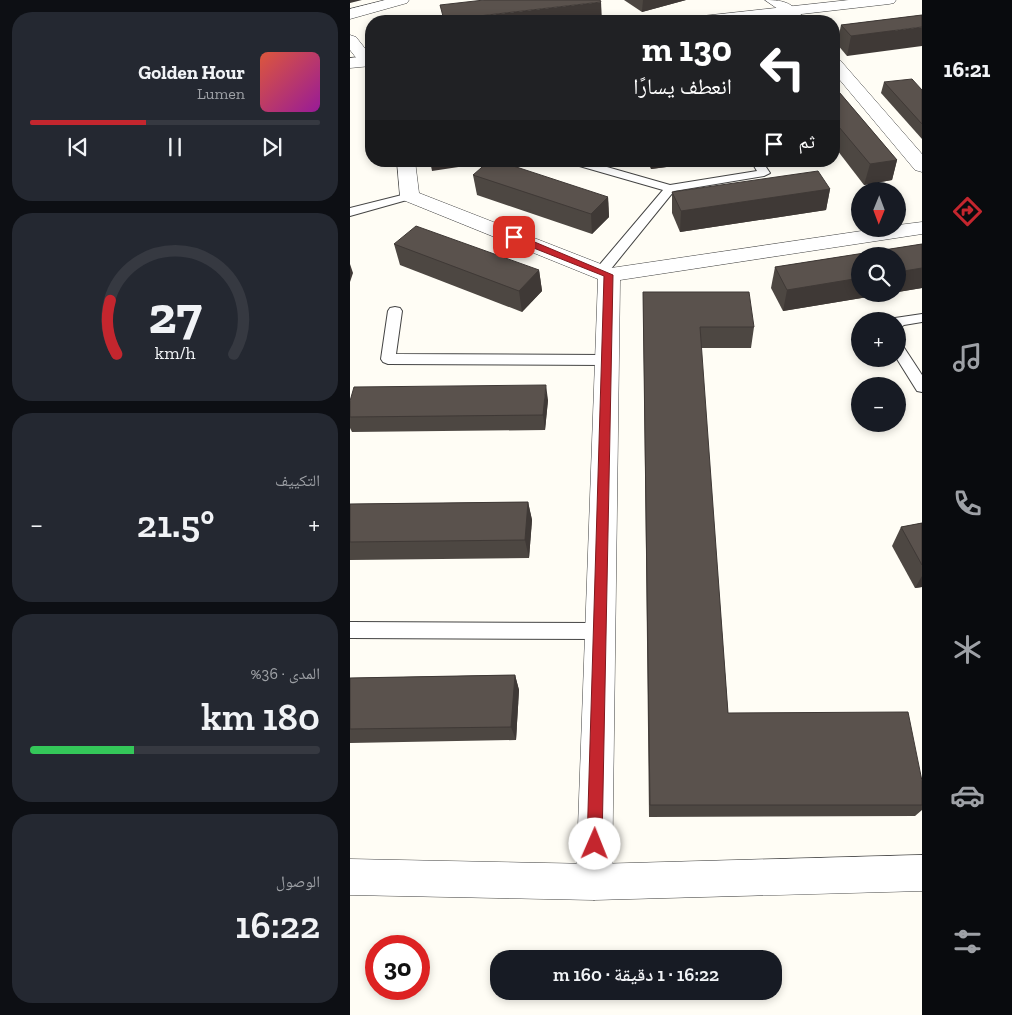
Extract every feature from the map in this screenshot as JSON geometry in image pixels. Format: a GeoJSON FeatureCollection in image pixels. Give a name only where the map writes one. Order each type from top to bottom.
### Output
{"type":"FeatureCollection","features":[{"type":"Feature","properties":{"kind":"street"},"geometry":{"type":"LineString","coordinates":[[350,14],[402,0]]}},
{"type":"Feature","properties":{"kind":"street"},"geometry":{"type":"LineString","coordinates":[[772,0],[793,15]]}},
{"type":"Feature","properties":{"kind":"street"},"geometry":{"type":"LineString","coordinates":[[800,15],[890,0]]}},
{"type":"Feature","properties":{"kind":"street"},"geometry":{"type":"LineString","coordinates":[[350,40],[365,57]]}},
{"type":"Feature","properties":{"kind":"street"},"geometry":{"type":"LineString","coordinates":[[350,63],[365,61]]}},
{"type":"Feature","properties":{"kind":"street"},"geometry":{"type":"LineString","coordinates":[[840,70],[922,166]]}},
{"type":"Feature","properties":{"kind":"street"},"geometry":{"type":"LineString","coordinates":[[407,167],[410,196],[605,273],[922,228]]}},
{"type":"Feature","properties":{"kind":"street"},"geometry":{"type":"LineString","coordinates":[[594,882],[606,360],[605,273]]}},
{"type":"Feature","properties":{"kind":"street"},"geometry":{"type":"LineString","coordinates":[[350,877],[594,882],[922,873]]}},
{"type":"Feature","properties":{"kind":"lane"},"geometry":{"type":"LineString","coordinates":[[594,167],[670,188],[764,173],[760,167]]}},
{"type":"Feature","properties":{"kind":"lane"},"geometry":{"type":"LineString","coordinates":[[605,273],[670,188]]}},
{"type":"Feature","properties":{"kind":"lane"},"geometry":{"type":"LineString","coordinates":[[350,212],[410,196]]}},
{"type":"Feature","properties":{"kind":"lane"},"geometry":{"type":"LineString","coordinates":[[395,312],[388,359],[606,360]]}},
{"type":"Feature","properties":{"kind":"lane"},"geometry":{"type":"LineString","coordinates":[[906,320],[922,318]]}},
{"type":"Feature","properties":{"kind":"lane"},"geometry":{"type":"LineString","coordinates":[[906,362],[922,387]]}},
{"type":"Feature","properties":{"kind":"lane"},"geometry":{"type":"LineString","coordinates":[[350,630],[600,630]]}},
{"type":"Feature","properties":{"kind":"building"},"geometry":{"type":"Polygon","coordinates":[[[484,0],[600,0],[601,2],[488,15],[443,15],[440,5],[484,0]]]}},
{"type":"Feature","properties":{"kind":"building"},"geometry":{"type":"Polygon","coordinates":[[[922,15],[922,27],[851,36],[841,25],[922,15]]]}},
{"type":"Feature","properties":{"kind":"building"},"geometry":{"type":"Polygon","coordinates":[[[912,79],[922,90],[922,124],[884,82],[912,79]]]}},
{"type":"Feature","properties":{"kind":"building"},"geometry":{"type":"Polygon","coordinates":[[[840,93],[897,160],[870,164],[840,128],[840,93]]]}},
{"type":"Feature","properties":{"kind":"building"},"geometry":{"type":"Polygon","coordinates":[[[482,167],[516,167],[608,197],[591,214],[473,175],[482,167]]]}},
{"type":"Feature","properties":{"kind":"building"},"geometry":{"type":"Polygon","coordinates":[[[818,171],[830,189],[681,211],[672,192],[818,171]]]}},
{"type":"Feature","properties":{"kind":"building"},"geometry":{"type":"Polygon","coordinates":[[[416,226],[539,270],[519,291],[394,244],[416,226]]]}},
{"type":"Feature","properties":{"kind":"building"},"geometry":{"type":"Polygon","coordinates":[[[922,244],[922,268],[906,271],[906,247],[903,247],[922,244]]]}},
{"type":"Feature","properties":{"kind":"building"},"geometry":{"type":"Polygon","coordinates":[[[851,255],[851,279],[787,290],[775,267],[851,255]]]}},
{"type":"Feature","properties":{"kind":"building"},"geometry":{"type":"Polygon","coordinates":[[[643,292],[749,292],[754,327],[700,327],[728,713],[908,712],[922,781],[922,805],[650,805],[643,292]]]}},
{"type":"Feature","properties":{"kind":"building"},"geometry":{"type":"Polygon","coordinates":[[[546,385],[543,415],[350,417],[350,401],[354,387],[546,385]]]}},
{"type":"Feature","properties":{"kind":"building"},"geometry":{"type":"Polygon","coordinates":[[[528,502],[525,540],[350,542],[350,504],[528,502]]]}},
{"type":"Feature","properties":{"kind":"building"},"geometry":{"type":"Polygon","coordinates":[[[922,523],[922,565],[901,527],[922,523]]]}},
{"type":"Feature","properties":{"kind":"building"},"geometry":{"type":"Polygon","coordinates":[[[515,675],[511,727],[350,729],[350,678],[515,675]]]}},
{"type":"Feature","properties":{"kind":"route"},"geometry":{"type":"LineString","coordinates":[[514,237],[609,275],[595,844]]}}]}
